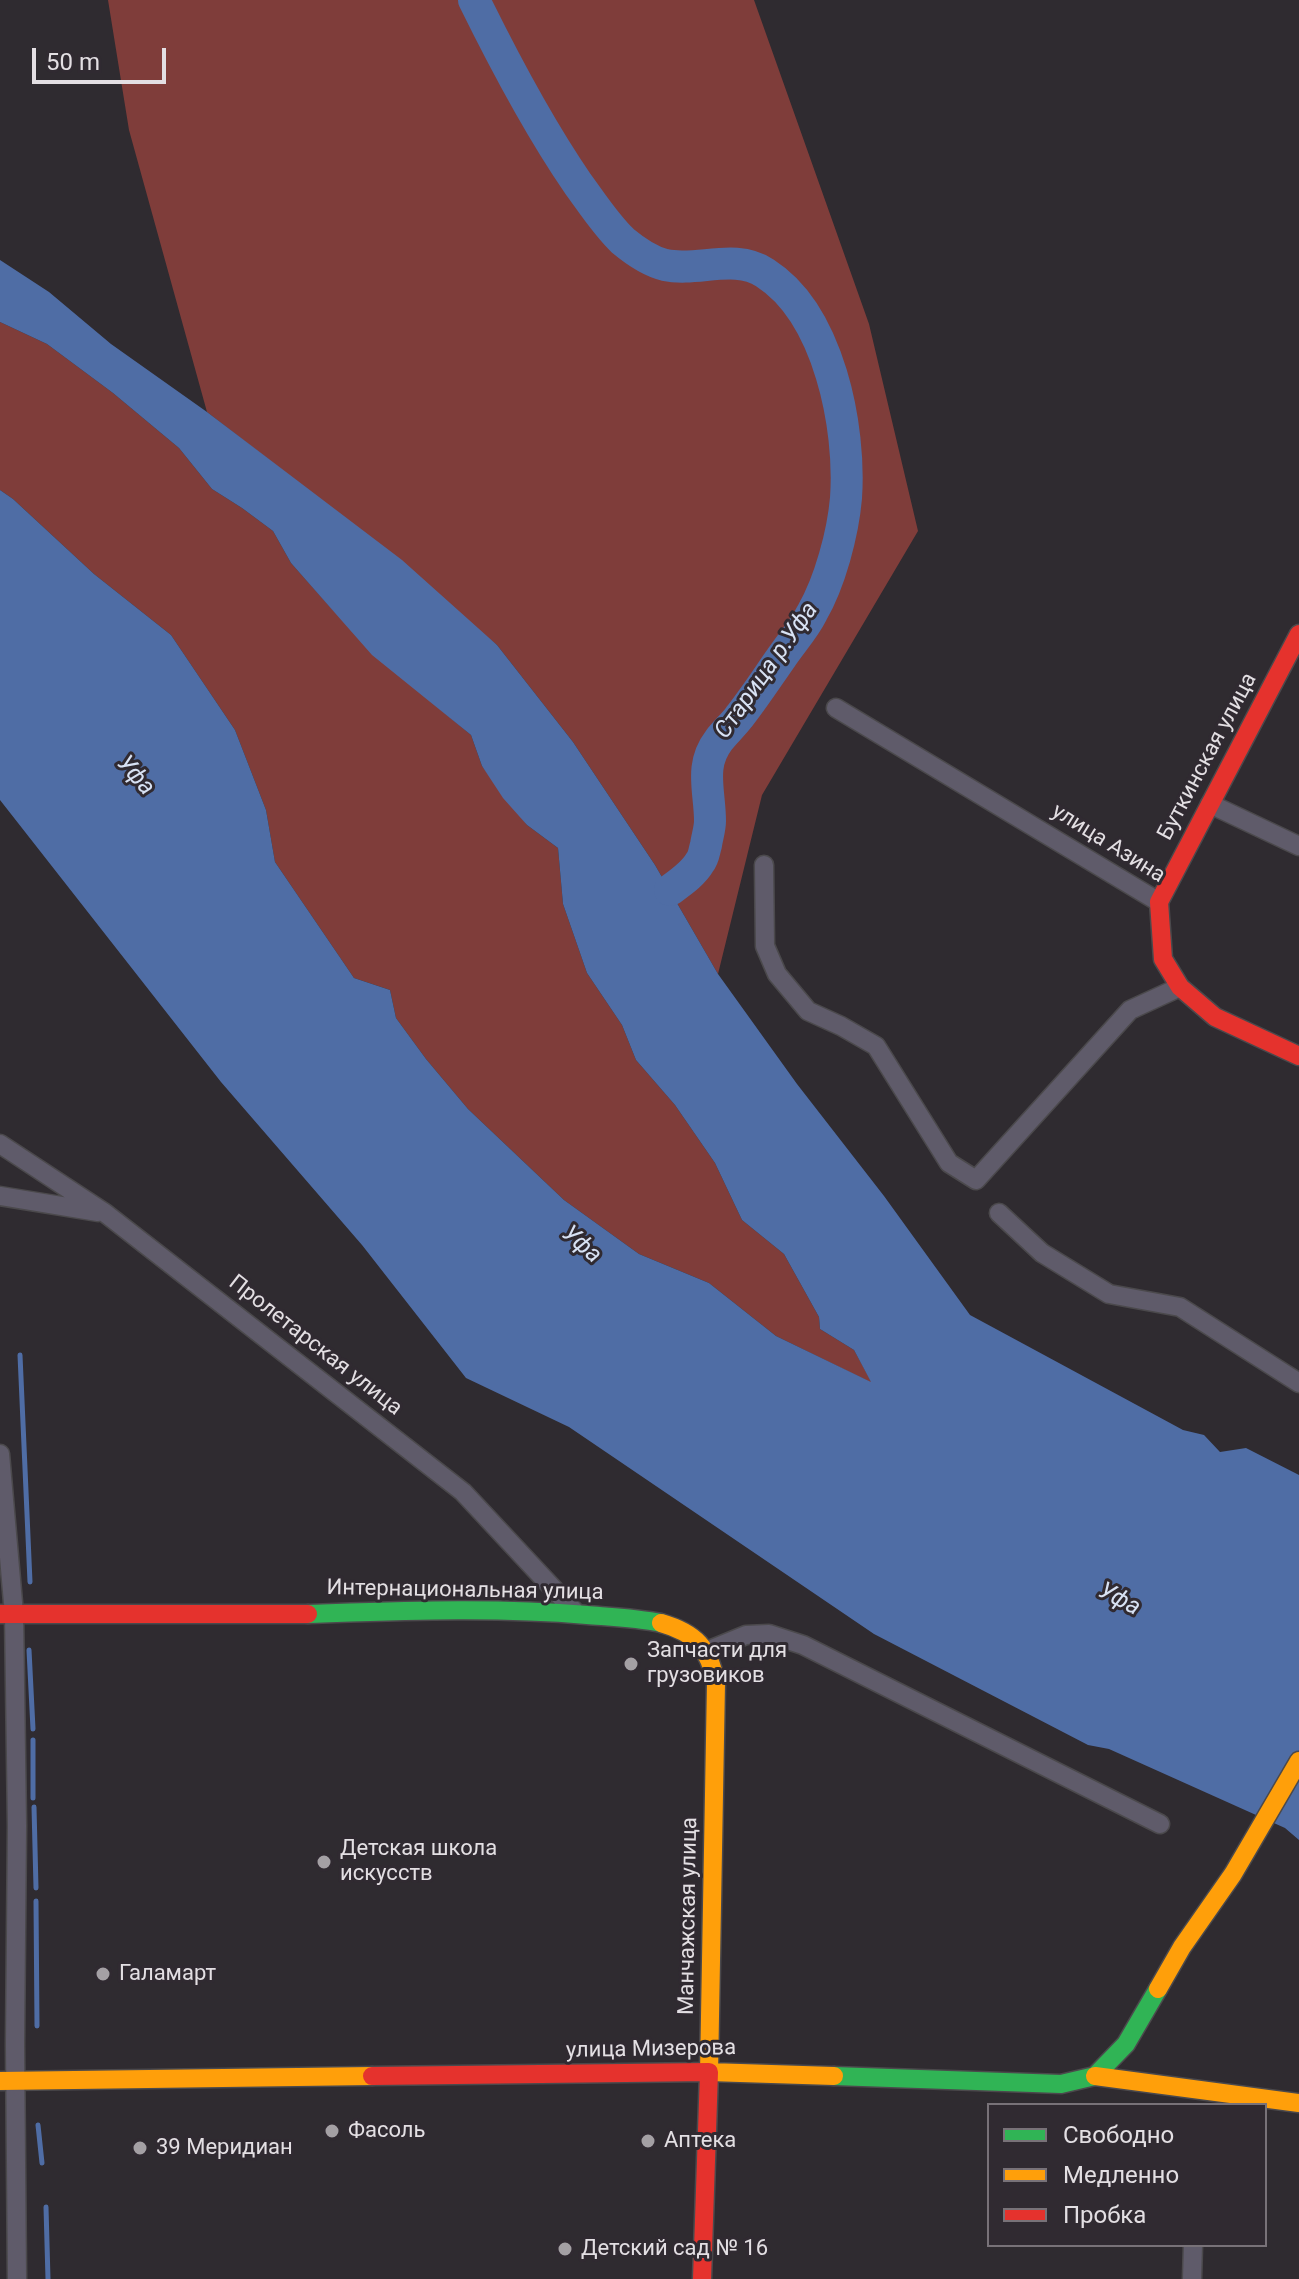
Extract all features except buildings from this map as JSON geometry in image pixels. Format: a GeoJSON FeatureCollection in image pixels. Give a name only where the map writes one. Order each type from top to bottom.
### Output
{"type":"FeatureCollection","features":[{"type":"Feature","properties":{"kind":"main road","name":"Буткинская улица"},"geometry":{"type":"LineString","coordinates":[[1159,902],[1299,634]]}},
{"type":"Feature","properties":{"kind":"main road","name":"улица Азина"},"geometry":{"type":"LineString","coordinates":[[1159,902],[1163,959],[1180,987],[1215,1017],[1299,1056]]}},
{"type":"Feature","properties":{"kind":"main road","name":"Интернациональная улица"},"geometry":{"type":"LineString","coordinates":[[7,1614],[576,1613],[646,1620],[682,1630],[707,1651]]}},
{"type":"Feature","properties":{"kind":"main road","name":"Манчажская улица"},"geometry":{"type":"LineString","coordinates":[[702,2279],[717,1719],[716,1683],[707,1651]]}},
{"type":"Feature","properties":{"kind":"main road"},"geometry":{"type":"LineString","coordinates":[[1095,2076],[1126,2044],[1182,1947],[1233,1874],[1299,1761]]}},
{"type":"Feature","properties":{"kind":"main road","name":"улица Мизерова"},"geometry":{"type":"LineString","coordinates":[[8,2081],[709,2072],[1061,2084],[1095,2076],[1197,2097],[1299,2103]]}},
{"type":"Feature","properties":{"kind":"street","name":"улица Азина"},"geometry":{"type":"LineString","coordinates":[[836,708],[1159,902]]}},
{"type":"Feature","properties":{"kind":"street"},"geometry":{"type":"LineString","coordinates":[[1210,804],[1299,846]]}},
{"type":"Feature","properties":{"kind":"street"},"geometry":{"type":"LineString","coordinates":[[764,865],[765,946],[777,974],[808,1011],[876,1046],[949,1163],[976,1180],[1130,1010],[1180,987]]}},
{"type":"Feature","properties":{"kind":"street","name":"Пролетарская улица"},"geometry":{"type":"LineString","coordinates":[[0,1144],[105,1213],[463,1492],[576,1613]]}},
{"type":"Feature","properties":{"kind":"street"},"geometry":{"type":"LineString","coordinates":[[0,1196],[105,1213]]}},
{"type":"Feature","properties":{"kind":"street"},"geometry":{"type":"LineString","coordinates":[[999,1213],[1042,1253],[1109,1294],[1180,1307],[1299,1383]]}},
{"type":"Feature","properties":{"kind":"street"},"geometry":{"type":"LineString","coordinates":[[0,1454],[17,1826],[8,2081],[17,2279]]}},
{"type":"Feature","properties":{"kind":"street"},"geometry":{"type":"LineString","coordinates":[[707,1651],[746,1635],[769,1634],[803,1645],[1160,1824]]}},
{"type":"Feature","properties":{"kind":"street"},"geometry":{"type":"LineString","coordinates":[[1192,2279],[1193,2247]]}},
{"type":"Feature","properties":{"kind":"shaded area"},"geometry":{"type":"Polygon","coordinates":[[[108,0],[754,0],[869,324],[918,531],[762,795],[718,974],[655,865],[573,742],[497,645],[207,412],[129,130],[108,0]]]}},
{"type":"Feature","properties":{"kind":"shaded area"},"geometry":{"type":"Polygon","coordinates":[[[0,322],[47,344],[179,448],[212,489],[273,531],[291,563],[331,608],[471,735],[482,766],[527,825],[558,848],[563,904],[587,973],[622,1025],[636,1060],[675,1105],[715,1163],[742,1220],[784,1254],[819,1317],[820,1329],[854,1350],[872,1383],[776,1336],[709,1283],[639,1254],[564,1200],[468,1109],[426,1059],[396,1018],[390,990],[354,978],[275,862],[266,810],[235,730],[171,635],[94,574],[0,490],[0,322]]]}},
{"type":"Feature","properties":{"kind":"water","name":"Уфа"},"geometry":{"type":"Polygon","coordinates":[[[0,260],[49,292],[111,344],[207,412],[402,560],[497,645],[573,742],[655,865],[718,974],[970,1315],[1183,1430],[1204,1435],[1220,1452],[1246,1448],[1299,1475],[1299,1840],[1285,1828],[1109,1749],[1088,1745],[874,1634],[569,1427],[466,1378],[362,1245],[221,1082],[0,800],[0,490],[94,574],[171,635],[235,730],[266,810],[275,862],[354,978],[390,990],[396,1018],[468,1109],[564,1200],[639,1254],[709,1283],[776,1336],[871,1382],[854,1350],[820,1329],[819,1317],[784,1254],[742,1220],[715,1163],[675,1105],[636,1060],[622,1025],[587,973],[563,904],[558,848],[527,825],[503,798],[482,766],[471,735],[372,655],[291,563],[273,531],[212,489],[179,448],[47,344],[0,322],[0,260]]]}},
{"type":"Feature","properties":{"kind":"waterway","name":"Старица р.Уфа"},"geometry":{"type":"LineString","coordinates":[[474,0],[549,140],[599,214],[617,235],[642,255],[665,265],[741,264],[765,273],[787,292],[805,315],[820,343],[839,406],[847,470],[846,498],[839,542],[830,572],[819,601],[805,625],[713,750],[707,769],[710,824],[703,856],[690,874],[670,890]]}},
{"type":"Feature","properties":{"kind":"waterway"},"geometry":{"type":"LineString","coordinates":[[20,1355],[30,1582]]}},
{"type":"Feature","properties":{"kind":"waterway"},"geometry":{"type":"LineString","coordinates":[[29,1650],[33,1729]]}},
{"type":"Feature","properties":{"kind":"waterway"},"geometry":{"type":"LineString","coordinates":[[33,1740],[33,1798]]}},
{"type":"Feature","properties":{"kind":"waterway"},"geometry":{"type":"LineString","coordinates":[[34,1807],[36,1888]]}},
{"type":"Feature","properties":{"kind":"waterway"},"geometry":{"type":"LineString","coordinates":[[36,1901],[37,2026]]}},
{"type":"Feature","properties":{"kind":"waterway"},"geometry":{"type":"LineString","coordinates":[[38,2125],[42,2163]]}},
{"type":"Feature","properties":{"kind":"waterway"},"geometry":{"type":"LineString","coordinates":[[46,2207],[48,2279]]}},
{"type":"Feature","properties":{"kind":"traffic: fast"},"geometry":{"type":"LineString","coordinates":[[308,1614],[517,1611],[661,1623]]}},
{"type":"Feature","properties":{"kind":"traffic: fast"},"geometry":{"type":"LineString","coordinates":[[834,2076],[1061,2084],[1095,2076],[1126,2044],[1158,1989]]}},
{"type":"Feature","properties":{"kind":"traffic: slow"},"geometry":{"type":"LineString","coordinates":[[661,1623],[683,1632],[699,1644],[709,1660],[716,1683],[709,2072],[834,2076]]}},
{"type":"Feature","properties":{"kind":"traffic: slow"},"geometry":{"type":"LineString","coordinates":[[1158,1989],[1182,1947],[1233,1874],[1299,1761]]}},
{"type":"Feature","properties":{"kind":"traffic: slow"},"geometry":{"type":"LineString","coordinates":[[0,2081],[372,2076]]}},
{"type":"Feature","properties":{"kind":"traffic: slow"},"geometry":{"type":"LineString","coordinates":[[1095,2076],[1299,2103]]}},
{"type":"Feature","properties":{"kind":"traffic: jam"},"geometry":{"type":"LineString","coordinates":[[1299,634],[1159,902],[1163,959],[1180,987],[1215,1017],[1299,1056]]}},
{"type":"Feature","properties":{"kind":"traffic: jam"},"geometry":{"type":"LineString","coordinates":[[0,1614],[308,1614]]}},
{"type":"Feature","properties":{"kind":"traffic: jam"},"geometry":{"type":"LineString","coordinates":[[372,2076],[709,2072],[702,2279]]}},
{"type":"Feature","properties":{"kind":"place","name":"Запчасти для грузовиков"},"geometry":{"type":"Point","coordinates":[631,1664]}},
{"type":"Feature","properties":{"kind":"place","name":"Детская школа искусств"},"geometry":{"type":"Point","coordinates":[324,1862]}},
{"type":"Feature","properties":{"kind":"place","name":"Галамарт"},"geometry":{"type":"Point","coordinates":[103,1974]}},
{"type":"Feature","properties":{"kind":"place","name":"Фасоль"},"geometry":{"type":"Point","coordinates":[332,2131]}},
{"type":"Feature","properties":{"kind":"place","name":"Аптека"},"geometry":{"type":"Point","coordinates":[648,2141]}},
{"type":"Feature","properties":{"kind":"place","name":"39 Меридиан"},"geometry":{"type":"Point","coordinates":[140,2148]}},
{"type":"Feature","properties":{"kind":"place","name":"Детский сад № 16"},"geometry":{"type":"Point","coordinates":[565,2249]}}]}
